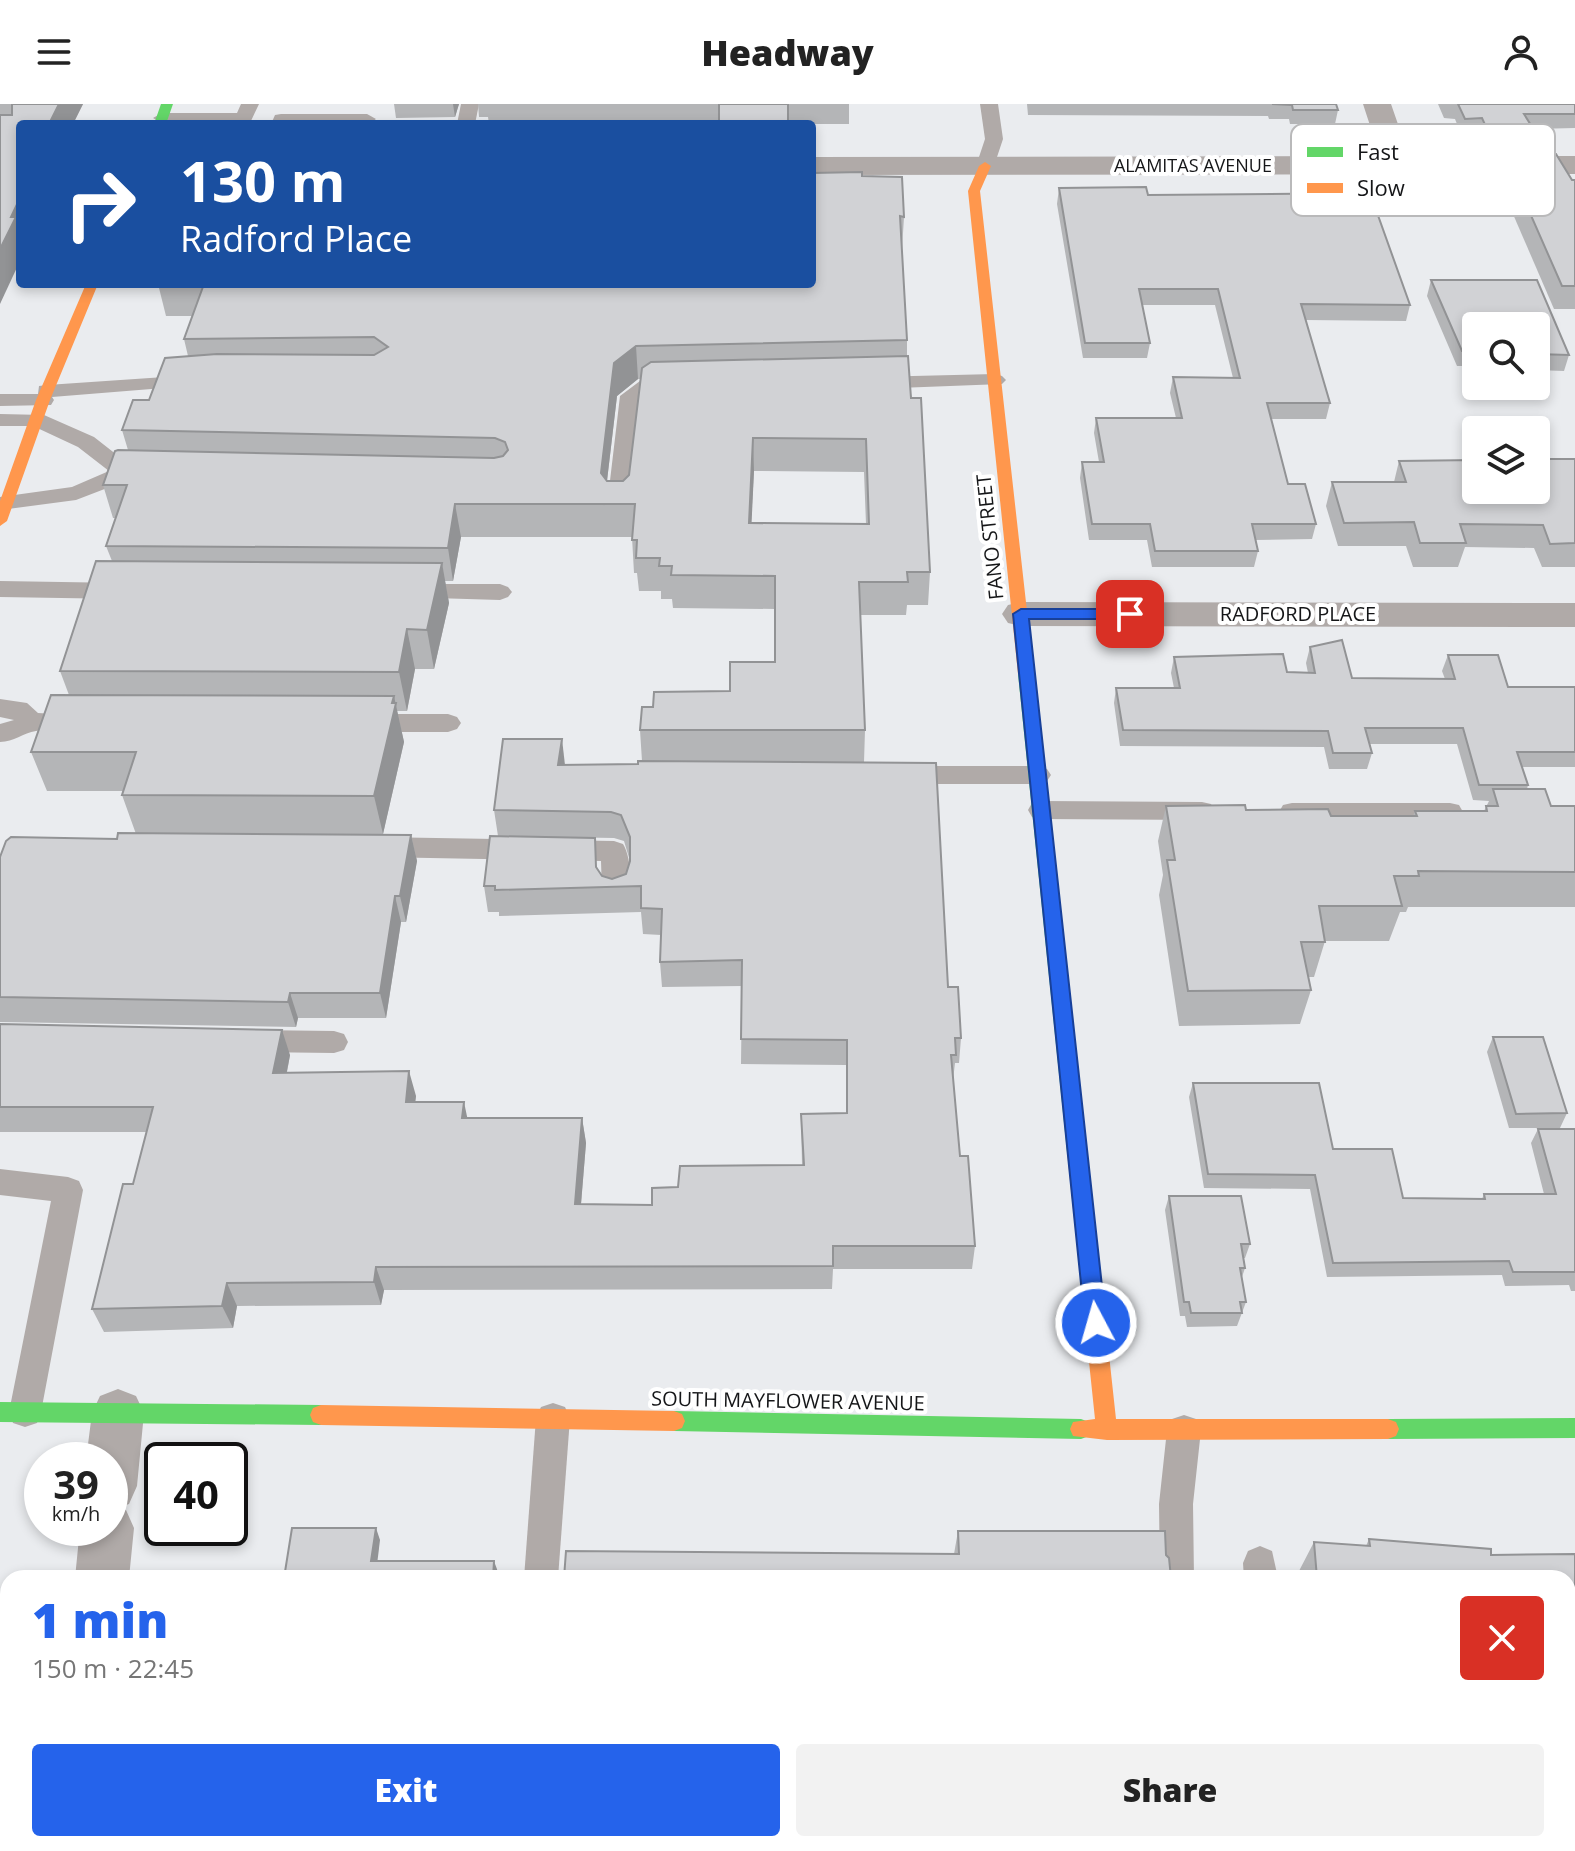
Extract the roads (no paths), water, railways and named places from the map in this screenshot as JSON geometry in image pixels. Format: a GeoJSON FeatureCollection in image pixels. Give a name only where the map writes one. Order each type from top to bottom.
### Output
{"type":"FeatureCollection","features":[{"type":"Feature","properties":{"kind":"street"},"geometry":{"type":"LineString","coordinates":[[1377,104],[1384,124]]}},
{"type":"Feature","properties":{"kind":"street","name":"ALAMITAS AVENUE"},"geometry":{"type":"LineString","coordinates":[[1555,165],[1575,165]]}},
{"type":"Feature","properties":{"kind":"street","name":"ALAMITAS AVENUE"},"geometry":{"type":"LineString","coordinates":[[816,166],[1291,166]]}},
{"type":"Feature","properties":{"kind":"street","name":"FANO STREET"},"geometry":{"type":"LineString","coordinates":[[985,166],[974,191],[1107,1430]]}},
{"type":"Feature","properties":{"kind":"street"},"geometry":{"type":"LineString","coordinates":[[4,512],[42,404],[90,288]]}},
{"type":"Feature","properties":{"kind":"street","name":"RADFORD PLACE"},"geometry":{"type":"LineString","coordinates":[[1021,614],[1575,615]]}},
{"type":"Feature","properties":{"kind":"street","name":"SOUTH MAYFLOWER AVENUE"},"geometry":{"type":"LineString","coordinates":[[12,1412],[553,1418],[1107,1430],[1575,1428]]}},
{"type":"Feature","properties":{"kind":"street"},"geometry":{"type":"LineString","coordinates":[[115,1442],[118,1413]]}},
{"type":"Feature","properties":{"kind":"street"},"geometry":{"type":"LineString","coordinates":[[103,1570],[105,1546]]}},
{"type":"Feature","properties":{"kind":"lane"},"geometry":{"type":"LineString","coordinates":[[985,166],[994,139],[989,104]]}},
{"type":"Feature","properties":{"kind":"lane"},"geometry":{"type":"LineString","coordinates":[[163,115],[247,112],[282,116],[316,111],[367,119]]}},
{"type":"Feature","properties":{"kind":"lane"},"geometry":{"type":"LineString","coordinates":[[0,420],[42,404],[210,380]]}},
{"type":"Feature","properties":{"kind":"lane"},"geometry":{"type":"LineString","coordinates":[[846,383],[995,380]]}},
{"type":"Feature","properties":{"kind":"lane"},"geometry":{"type":"LineString","coordinates":[[618,506],[631,396],[648,386],[694,385]]}},
{"type":"Feature","properties":{"kind":"lane"},"geometry":{"type":"LineString","coordinates":[[0,400],[42,404],[125,473]]}},
{"type":"Feature","properties":{"kind":"lane"},"geometry":{"type":"LineString","coordinates":[[4,512],[76,493],[125,473],[171,474]]}},
{"type":"Feature","properties":{"kind":"lane"},"geometry":{"type":"LineString","coordinates":[[0,589],[146,591]]}},
{"type":"Feature","properties":{"kind":"lane"},"geometry":{"type":"LineString","coordinates":[[392,592],[500,592]]}},
{"type":"Feature","properties":{"kind":"lane"},"geometry":{"type":"LineString","coordinates":[[0,708],[18,709],[32,722]]}},
{"type":"Feature","properties":{"kind":"lane"},"geometry":{"type":"LineString","coordinates":[[0,733],[9,733],[32,722],[109,722]]}},
{"type":"Feature","properties":{"kind":"lane"},"geometry":{"type":"LineString","coordinates":[[340,723],[448,723]]}},
{"type":"Feature","properties":{"kind":"lane"},"geometry":{"type":"LineString","coordinates":[[880,775],[1038,775]]}},
{"type":"Feature","properties":{"kind":"lane"},"geometry":{"type":"LineString","coordinates":[[1041,810],[1229,811]]}},
{"type":"Feature","properties":{"kind":"lane"},"geometry":{"type":"LineString","coordinates":[[1261,811],[1481,812]]}},
{"type":"Feature","properties":{"kind":"lane"},"geometry":{"type":"LineString","coordinates":[[352,847],[614,851],[616,892]]}},
{"type":"Feature","properties":{"kind":"lane"},"geometry":{"type":"LineString","coordinates":[[223,1040],[334,1042]]}},
{"type":"Feature","properties":{"kind":"lane"},"geometry":{"type":"LineString","coordinates":[[0,1182],[68,1190],[12,1412]]}},
{"type":"Feature","properties":{"kind":"lane"},"geometry":{"type":"LineString","coordinates":[[542,1570],[553,1418]]}},
{"type":"Feature","properties":{"kind":"lane"},"geometry":{"type":"LineString","coordinates":[[1177,1570],[1176,1504],[1184,1430]]}}]}
